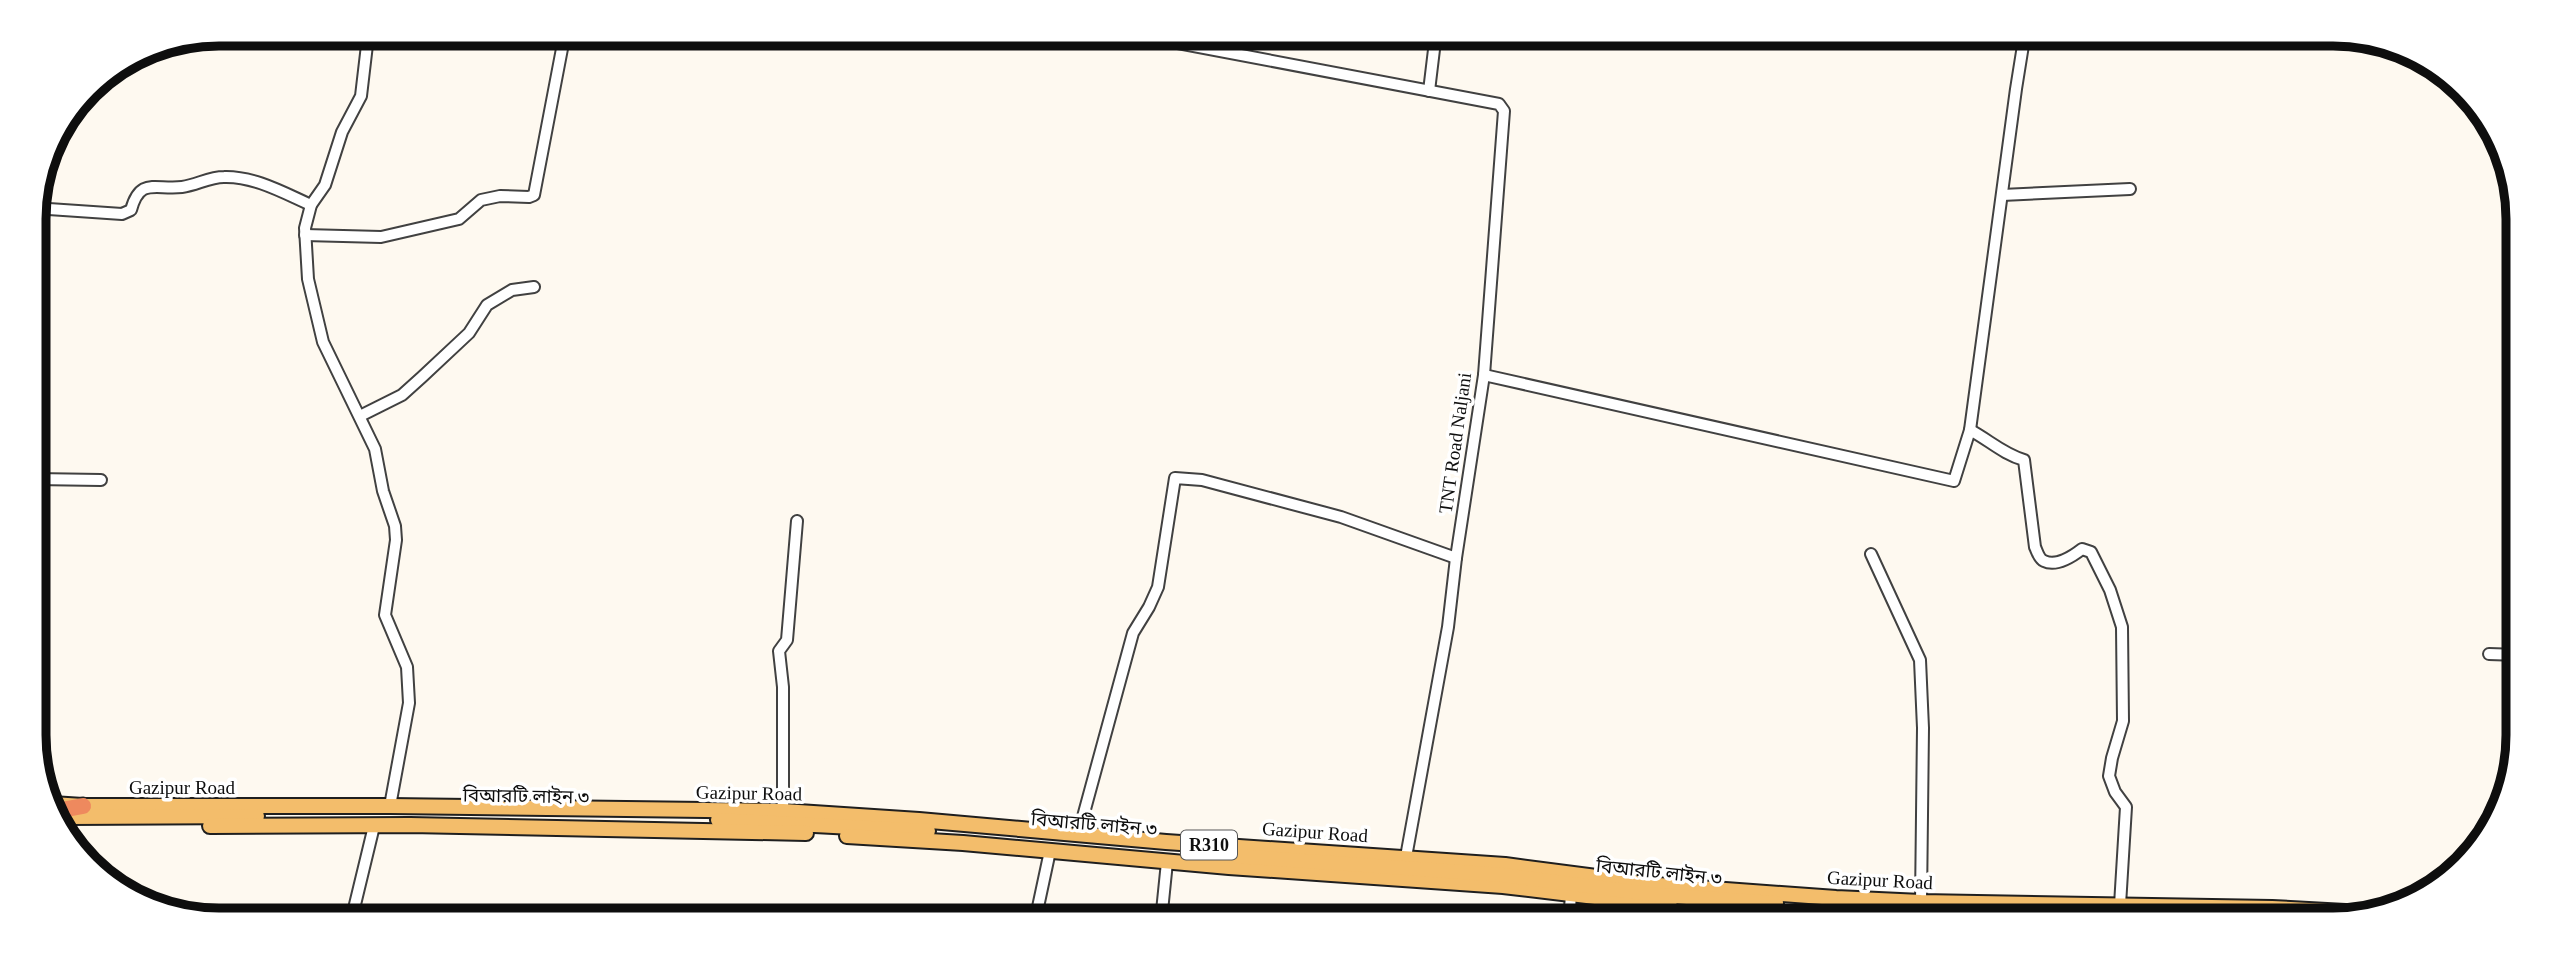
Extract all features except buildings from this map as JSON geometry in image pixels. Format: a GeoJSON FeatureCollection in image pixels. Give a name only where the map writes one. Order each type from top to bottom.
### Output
{"type":"FeatureCollection","features":[{"type":"Feature","properties":{"kind":"highway"},"geometry":{"type":"LineString","coordinates":[[64,814],[83,806]]}},
{"type":"Feature","properties":{"kind":"main road","name":"Gazipur Road"},"geometry":{"type":"LineString","coordinates":[[60,805],[783,811],[1504,865],[1658,885],[1921,902],[2212,908]]}},
{"type":"Feature","properties":{"kind":"main road","name":"বিআরটি লাইন ৩"},"geometry":{"type":"LineString","coordinates":[[65,816],[318,814],[662,819],[832,825],[1503,875],[1657,895],[1877,908]]}},
{"type":"Feature","properties":{"kind":"main road","name":"Gazipur Road"},"geometry":{"type":"LineString","coordinates":[[65,816],[373,826],[813,833],[1503,886],[1656,905],[1711,908]]}},
{"type":"Feature","properties":{"kind":"street"},"geometry":{"type":"LineString","coordinates":[[367,46],[361,96],[342,132],[325,185],[311,205],[304,228],[308,279],[323,342],[375,449],[383,491],[394,526],[396,540],[385,614],[407,667],[409,703],[390,806]]}},
{"type":"Feature","properties":{"kind":"street"},"geometry":{"type":"LineString","coordinates":[[305,235],[381,237],[459,219],[481,200],[534,195],[563,46]]}},
{"type":"Feature","properties":{"kind":"street","name":"TNT Road Naljani"},"geometry":{"type":"LineString","coordinates":[[1193,46],[1499,104],[1504,111],[1483,375],[1448,627],[1406,857]]}},
{"type":"Feature","properties":{"kind":"street"},"geometry":{"type":"LineString","coordinates":[[1429,91],[1434,46]]}},
{"type":"Feature","properties":{"kind":"street"},"geometry":{"type":"LineString","coordinates":[[1483,375],[1954,481],[1970,430],[2023,46]]}},
{"type":"Feature","properties":{"kind":"street"},"geometry":{"type":"LineString","coordinates":[[46,209],[122,214],[131,209],[135,194],[144,188],[186,187],[226,176],[274,188],[311,205]]}},
{"type":"Feature","properties":{"kind":"street"},"geometry":{"type":"LineString","coordinates":[[2001,195],[2130,189]]}},
{"type":"Feature","properties":{"kind":"street"},"geometry":{"type":"LineString","coordinates":[[360,416],[402,395],[469,333],[486,305],[512,290],[534,287]]}},
{"type":"Feature","properties":{"kind":"street"},"geometry":{"type":"LineString","coordinates":[[1970,430],[2001,452],[2024,460],[2035,547],[2041,559],[2044,562],[2055,562],[2070,558],[2082,549],[2091,552],[2110,590],[2122,627],[2123,721],[2109,776],[2115,792],[2126,807],[2120,905]]}},
{"type":"Feature","properties":{"kind":"street"},"geometry":{"type":"LineString","coordinates":[[1078,835],[1133,633],[1158,587],[1175,478],[1202,480],[1341,517],[1456,558]]}},
{"type":"Feature","properties":{"kind":"street"},"geometry":{"type":"LineString","coordinates":[[46,479],[101,480]]}},
{"type":"Feature","properties":{"kind":"street"},"geometry":{"type":"LineString","coordinates":[[783,811],[783,687],[779,651],[787,639],[797,522]]}},
{"type":"Feature","properties":{"kind":"street"},"geometry":{"type":"LineString","coordinates":[[1871,554],[1920,660],[1923,728],[1921,902]]}},
{"type":"Feature","properties":{"kind":"street"},"geometry":{"type":"LineString","coordinates":[[2489,654],[2506,655]]}},
{"type":"Feature","properties":{"kind":"street"},"geometry":{"type":"LineString","coordinates":[[354,908],[373,826]]}},
{"type":"Feature","properties":{"kind":"street"},"geometry":{"type":"LineString","coordinates":[[1038,908],[1050,851]]}},
{"type":"Feature","properties":{"kind":"street"},"geometry":{"type":"LineString","coordinates":[[1162,908],[1167,862]]}},
{"type":"Feature","properties":{"kind":"street"},"geometry":{"type":"LineString","coordinates":[[1570,908],[1571,895]]}}]}
